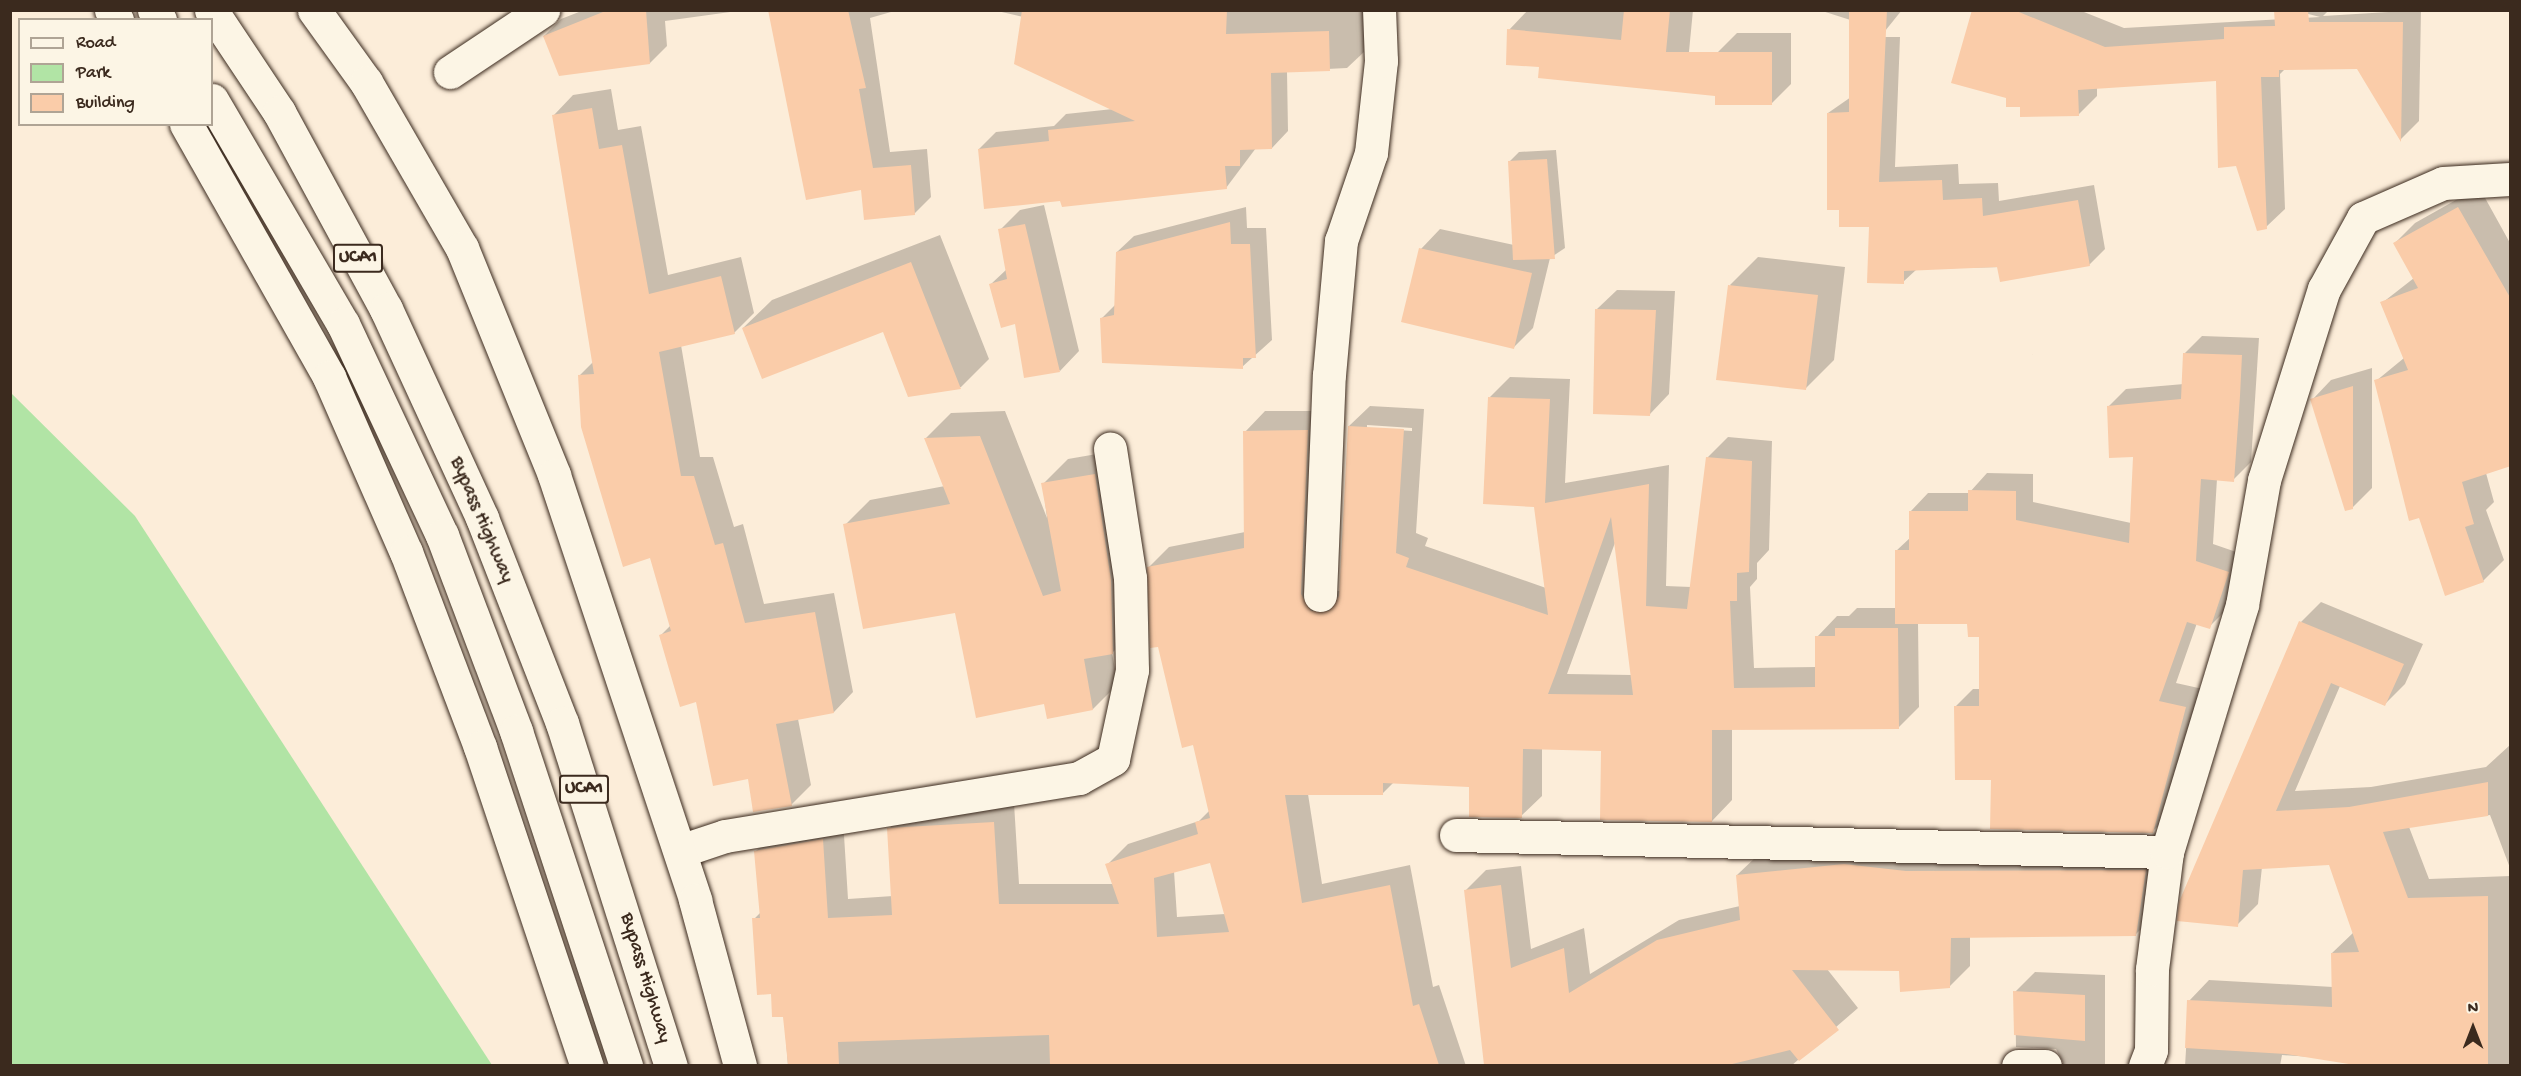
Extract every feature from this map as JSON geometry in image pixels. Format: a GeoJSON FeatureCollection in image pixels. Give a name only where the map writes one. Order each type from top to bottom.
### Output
{"type":"FeatureCollection","features":[{"type":"Feature","properties":{"kind":"main road","name":"Bypass Highway"},"geometry":{"type":"LineString","coordinates":[[211,10],[279,112],[386,309],[482,518],[562,723],[671,1065]]}},
{"type":"Feature","properties":{"kind":"main road"},"geometry":{"type":"LineString","coordinates":[[314,10],[366,82],[462,248],[554,475],[680,851],[740,1065]]}},
{"type":"Feature","properties":{"kind":"main road"},"geometry":{"type":"LineString","coordinates":[[450,72],[543,10]]}},
{"type":"Feature","properties":{"kind":"main road"},"geometry":{"type":"LineString","coordinates":[[1320,595],[1329,375],[1341,241],[1371,153],[1381,61],[1379,10]]}},
{"type":"Feature","properties":{"kind":"main road","name":"UCA1"},"geometry":{"type":"LineString","coordinates":[[213,102],[343,324],[442,535],[519,742],[626,1065]]}},
{"type":"Feature","properties":{"kind":"main road"},"geometry":{"type":"LineString","coordinates":[[187,126],[329,377],[406,552],[480,747],[587,1065]]}},
{"type":"Feature","properties":{"kind":"main road"},"geometry":{"type":"LineString","coordinates":[[2145,1065],[2151,1050],[2152,969],[2168,852],[2242,605],[2264,480],[2301,352],[2344,247],[2363,218],[2405,196],[2444,183],[2511,179]]}},
{"type":"Feature","properties":{"kind":"main road"},"geometry":{"type":"LineString","coordinates":[[680,851],[725,836],[1079,778],[1113,759],[1132,670],[1130,578],[1110,449]]}},
{"type":"Feature","properties":{"kind":"main road"},"geometry":{"type":"LineString","coordinates":[[1456,835],[2168,852]]}},
{"type":"Feature","properties":{"kind":"main road"},"geometry":{"type":"LineString","coordinates":[[2018,1065],[2045,1065]]}},
{"type":"Feature","properties":{"kind":"green space"},"geometry":{"type":"Polygon","coordinates":[[[10,392],[135,516],[492,1065],[11,1065],[10,392]]]}},
{"type":"Feature","properties":{"kind":"building"},"geometry":{"type":"Polygon","coordinates":[[[608,10],[646,10],[650,64],[559,76],[543,36],[608,10]]]}},
{"type":"Feature","properties":{"kind":"building"},"geometry":{"type":"Polygon","coordinates":[[[768,10],[848,10],[866,88],[859,89],[873,168],[911,165],[915,215],[864,220],[861,190],[806,200],[768,10]]]}},
{"type":"Feature","properties":{"kind":"building"},"geometry":{"type":"Polygon","coordinates":[[[1022,10],[1227,10],[1226,34],[1329,31],[1330,71],[1271,73],[1272,149],[1240,150],[1240,166],[1225,166],[1227,189],[1062,207],[1060,201],[984,209],[978,149],[1049,141],[1048,130],[1135,121],[1014,64],[1022,10]]]}},
{"type":"Feature","properties":{"kind":"building"},"geometry":{"type":"Polygon","coordinates":[[[1624,10],[1670,10],[1666,52],[1772,52],[1772,105],[1715,105],[1715,96],[1538,78],[1539,67],[1506,65],[1507,29],[1621,40],[1624,10]]]}},
{"type":"Feature","properties":{"kind":"building"},"geometry":{"type":"Polygon","coordinates":[[[1849,10],[1887,10],[1879,182],[1942,180],[1943,200],[1982,198],[1983,216],[2078,200],[2090,266],[2000,282],[1997,267],[1904,271],[1904,284],[1867,283],[1869,227],[1839,227],[1839,210],[1827,210],[1827,113],[1849,112],[1849,10]]]}},
{"type":"Feature","properties":{"kind":"building"},"geometry":{"type":"Polygon","coordinates":[[[1972,10],[2014,10],[2105,47],[2224,39],[2224,27],[2275,26],[2274,10],[2308,10],[2309,22],[2403,22],[2401,142],[2357,69],[2279,70],[2279,77],[2261,77],[2267,229],[2257,231],[2236,166],[2218,168],[2216,81],[2078,90],[2079,116],[2020,117],[2020,107],[2006,107],[2006,98],[1951,83],[1972,10]]]}},
{"type":"Feature","properties":{"kind":"building"},"geometry":{"type":"Polygon","coordinates":[[[592,108],[599,149],[622,145],[649,294],[721,276],[735,334],[659,352],[681,476],[694,476],[715,545],[723,543],[745,623],[815,612],[834,713],[776,724],[792,806],[753,812],[748,779],[713,786],[696,702],[680,707],[659,635],[671,631],[650,558],[623,567],[581,427],[578,375],[594,374],[552,115],[592,108]]]}},
{"type":"Feature","properties":{"kind":"building"},"geometry":{"type":"Polygon","coordinates":[[[1547,159],[1555,259],[1513,260],[1508,161],[1547,159]]]}},
{"type":"Feature","properties":{"kind":"building"},"geometry":{"type":"Polygon","coordinates":[[[2458,207],[2511,299],[2511,466],[2462,482],[2474,524],[2465,527],[2484,582],[2445,596],[2419,518],[2409,521],[2374,380],[2408,370],[2380,302],[2418,288],[2393,243],[2458,207]]]}},
{"type":"Feature","properties":{"kind":"building"},"geometry":{"type":"Polygon","coordinates":[[[1230,222],[1231,244],[1250,244],[1256,358],[1243,358],[1243,369],[1102,363],[1100,318],[1114,315],[1116,252],[1230,222]]]}},
{"type":"Feature","properties":{"kind":"building"},"geometry":{"type":"Polygon","coordinates":[[[1025,224],[1060,372],[1024,378],[1015,324],[1001,328],[989,284],[1007,279],[998,229],[1025,224]]]}},
{"type":"Feature","properties":{"kind":"building"},"geometry":{"type":"Polygon","coordinates":[[[1419,248],[1532,273],[1514,349],[1401,322],[1419,248]]]}},
{"type":"Feature","properties":{"kind":"building"},"geometry":{"type":"Polygon","coordinates":[[[911,262],[961,389],[908,397],[883,332],[762,379],[742,328],[911,262]]]}},
{"type":"Feature","properties":{"kind":"building"},"geometry":{"type":"Polygon","coordinates":[[[1728,285],[1818,295],[1806,390],[1716,380],[1728,285]]]}},
{"type":"Feature","properties":{"kind":"building"},"geometry":{"type":"Polygon","coordinates":[[[1595,309],[1656,310],[1650,416],[1593,414],[1595,309]]]}},
{"type":"Feature","properties":{"kind":"building"},"geometry":{"type":"Polygon","coordinates":[[[2183,353],[2242,355],[2234,482],[2201,479],[2196,561],[2229,572],[2210,629],[2187,622],[2159,701],[2186,707],[2153,833],[1990,829],[1991,780],[1955,780],[1954,706],[1979,706],[1979,637],[1968,637],[1967,624],[1895,624],[1895,550],[1909,550],[1909,511],[1968,511],[1968,490],[2016,491],[2016,520],[2129,543],[2133,457],[2109,458],[2107,406],[2181,399],[2183,353]]]}},
{"type":"Feature","properties":{"kind":"building"},"geometry":{"type":"Polygon","coordinates":[[[2353,386],[2353,509],[2345,511],[2310,399],[2353,386]]]}},
{"type":"Feature","properties":{"kind":"building"},"geometry":{"type":"Polygon","coordinates":[[[1488,397],[1550,399],[1545,503],[1649,484],[1646,606],[1687,609],[1706,457],[1752,461],[1749,572],[1737,573],[1737,601],[1730,601],[1734,688],[1815,687],[1815,636],[1835,636],[1835,628],[1898,628],[1899,729],[1712,730],[1712,822],[1600,820],[1601,751],[1523,749],[1522,818],[1469,817],[1469,787],[1383,783],[1383,795],[1285,795],[1302,903],[1390,885],[1413,1006],[1419,1004],[1439,1065],[1050,1065],[1049,1035],[838,1042],[839,1065],[788,1065],[783,1017],[772,1017],[771,994],[757,995],[752,918],[760,918],[754,851],[823,839],[828,918],[892,915],[887,828],[994,822],[999,904],[1119,904],[1105,864],[1198,834],[1195,822],[1210,818],[1193,745],[1182,748],[1158,647],[1150,648],[1147,567],[1244,548],[1243,431],[1308,430],[1301,594],[1311,611],[1329,611],[1339,596],[1348,426],[1404,429],[1396,553],[1409,558],[1406,567],[1548,615],[1534,507],[1483,504],[1488,397]],[[1611,517],[1556,673],[1548,694],[1633,695],[1611,517]],[[1210,863],[1154,878],[1157,937],[1229,932],[1210,863]]]}},
{"type":"Feature","properties":{"kind":"building"},"geometry":{"type":"Polygon","coordinates":[[[980,436],[1043,596],[1061,591],[1041,483],[1095,474],[1111,580],[1113,654],[1084,659],[1093,710],[1047,719],[1044,704],[976,718],[955,613],[863,629],[843,524],[950,504],[924,438],[980,436]]]}},
{"type":"Feature","properties":{"kind":"building"},"geometry":{"type":"Polygon","coordinates":[[[2299,621],[2404,664],[2385,706],[2331,683],[2276,811],[2349,807],[2488,782],[2488,816],[2383,832],[2408,898],[2488,896],[2488,1065],[2355,1065],[2286,1054],[2185,1048],[2187,1000],[2332,1007],[2331,953],[2359,952],[2329,865],[2243,870],[2238,927],[2177,921],[2179,902],[2299,621]]]}},
{"type":"Feature","properties":{"kind":"building"},"geometry":{"type":"Polygon","coordinates":[[[1844,864],[1906,871],[2146,870],[2136,936],[1951,938],[1950,988],[1900,992],[1899,971],[1792,970],[1839,1030],[1799,1061],[1790,1050],[1728,1065],[1484,1065],[1464,890],[1501,885],[1511,968],[1564,948],[1569,993],[1657,940],[1740,920],[1736,875],[1844,864]]]}},
{"type":"Feature","properties":{"kind":"building"},"geometry":{"type":"Polygon","coordinates":[[[2013,991],[2085,995],[2085,1041],[2014,1035],[2013,991]]]}}]}
